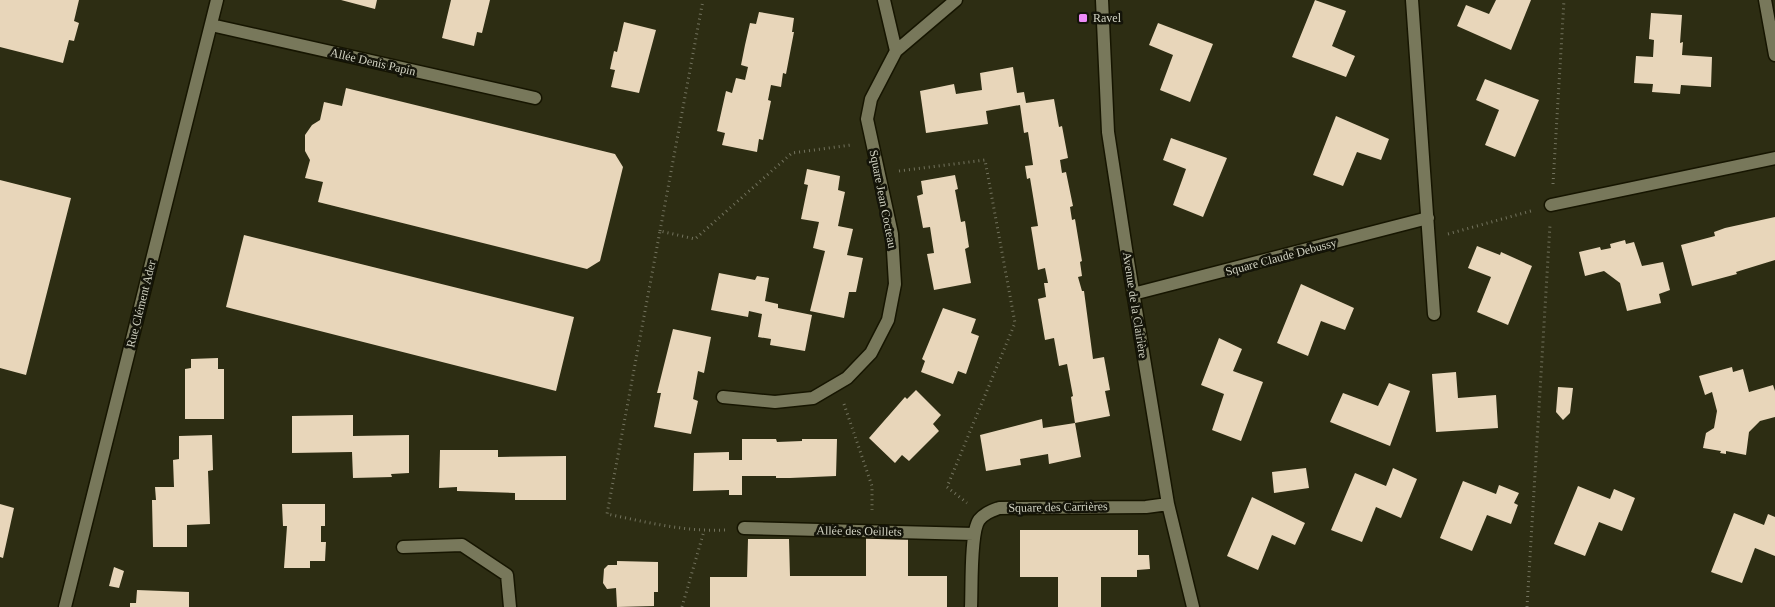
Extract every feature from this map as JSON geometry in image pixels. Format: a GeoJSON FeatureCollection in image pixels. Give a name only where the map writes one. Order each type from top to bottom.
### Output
{"type":"FeatureCollection","features":[{"type":"Feature","properties":{"kind":"street","name":"Rue Clément Ader"},"geometry":{"type":"LineString","coordinates":[[65,607],[217,0]]}},
{"type":"Feature","properties":{"kind":"street"},"geometry":{"type":"LineString","coordinates":[[884,0],[896,51]]}},
{"type":"Feature","properties":{"kind":"street","name":"Square Jean Cocteau"},"geometry":{"type":"LineString","coordinates":[[723,397],[775,402],[813,398],[847,378],[872,352],[888,320],[895,284],[892,234],[867,119],[871,99],[896,51],[956,0]]}},
{"type":"Feature","properties":{"kind":"street","name":"Avenue de la Clairière"},"geometry":{"type":"LineString","coordinates":[[1102,0],[1108,132],[1168,504],[1193,607]]}},
{"type":"Feature","properties":{"kind":"street"},"geometry":{"type":"LineString","coordinates":[[1412,0],[1434,314]]}},
{"type":"Feature","properties":{"kind":"street"},"geometry":{"type":"LineString","coordinates":[[1765,0],[1775,55]]}},
{"type":"Feature","properties":{"kind":"street","name":"Allée Denis Papin"},"geometry":{"type":"LineString","coordinates":[[211,25],[535,98]]}},
{"type":"Feature","properties":{"kind":"street"},"geometry":{"type":"LineString","coordinates":[[1551,205],[1775,158]]}},
{"type":"Feature","properties":{"kind":"street","name":"Square Claude Debussy"},"geometry":{"type":"LineString","coordinates":[[1133,294],[1428,218]]}},
{"type":"Feature","properties":{"kind":"street","name":"Square des Carrières"},"geometry":{"type":"LineString","coordinates":[[983,516],[986,512],[999,508],[1146,507],[1168,504]]}},
{"type":"Feature","properties":{"kind":"street"},"geometry":{"type":"LineString","coordinates":[[971,607],[974,534],[978,522],[983,516]]}},
{"type":"Feature","properties":{"kind":"street","name":"Allée des Oeillets"},"geometry":{"type":"LineString","coordinates":[[744,528],[974,534]]}},
{"type":"Feature","properties":{"kind":"street"},"geometry":{"type":"LineString","coordinates":[[403,548],[462,545],[507,575],[510,607]]}},
{"type":"Feature","properties":{"kind":"path"},"geometry":{"type":"LineString","coordinates":[[704,0],[607,514],[704,531],[744,528]]}},
{"type":"Feature","properties":{"kind":"path"},"geometry":{"type":"LineString","coordinates":[[1527,607],[1564,0]]}},
{"type":"Feature","properties":{"kind":"path"},"geometry":{"type":"LineString","coordinates":[[660,232],[695,240],[792,152],[872,142]]}},
{"type":"Feature","properties":{"kind":"path"},"geometry":{"type":"LineString","coordinates":[[879,173],[985,160],[1015,323],[947,487],[983,516]]}},
{"type":"Feature","properties":{"kind":"path"},"geometry":{"type":"LineString","coordinates":[[1429,239],[1551,205]]}},
{"type":"Feature","properties":{"kind":"path"},"geometry":{"type":"LineString","coordinates":[[837,384],[872,486],[872,532]]}},
{"type":"Feature","properties":{"kind":"path"},"geometry":{"type":"LineString","coordinates":[[682,607],[704,531]]}},
{"type":"Feature","properties":{"kind":"building"},"geometry":{"type":"Polygon","coordinates":[[[0,0],[79,0],[74,21],[79,23],[74,41],[69,40],[63,63],[0,47],[0,0]]]}},
{"type":"Feature","properties":{"kind":"building"},"geometry":{"type":"Polygon","coordinates":[[[341,0],[377,0],[375,9],[341,0]]]}},
{"type":"Feature","properties":{"kind":"building"},"geometry":{"type":"Polygon","coordinates":[[[451,0],[490,0],[482,33],[477,32],[474,46],[442,38],[451,0]]]}},
{"type":"Feature","properties":{"kind":"building"},"geometry":{"type":"Polygon","coordinates":[[[1315,0],[1346,11],[1332,46],[1355,56],[1346,77],[1292,57],[1315,0]]]}},
{"type":"Feature","properties":{"kind":"building"},"geometry":{"type":"Polygon","coordinates":[[[1496,0],[1531,0],[1511,50],[1457,26],[1466,5],[1489,14],[1496,0]]]}},
{"type":"Feature","properties":{"kind":"building"},"geometry":{"type":"Polygon","coordinates":[[[759,12],[794,18],[792,32],[794,32],[786,74],[783,73],[781,87],[771,85],[768,100],[771,101],[763,140],[759,139],[757,152],[722,145],[725,133],[717,131],[726,91],[732,93],[736,78],[745,80],[748,67],[741,65],[745,45],[750,23],[756,24],[759,12]]]}},
{"type":"Feature","properties":{"kind":"building"},"geometry":{"type":"Polygon","coordinates":[[[1651,13],[1682,15],[1680,43],[1683,42],[1682,55],[1712,57],[1711,87],[1681,85],[1680,94],[1652,92],[1653,84],[1634,83],[1636,56],[1653,57],[1654,40],[1649,39],[1651,13]]]}},
{"type":"Feature","properties":{"kind":"building"},"geometry":{"type":"Polygon","coordinates":[[[624,22],[656,30],[639,93],[611,87],[615,70],[610,69],[614,51],[617,52],[624,22]]]}},
{"type":"Feature","properties":{"kind":"building"},"geometry":{"type":"Polygon","coordinates":[[[1158,23],[1213,44],[1190,102],[1160,90],[1173,55],[1149,45],[1158,23]]]}},
{"type":"Feature","properties":{"kind":"building"},"geometry":{"type":"Polygon","coordinates":[[[1013,67],[1017,93],[1024,92],[1026,103],[1054,99],[1059,127],[1062,126],[1068,158],[1060,160],[1062,173],[1066,172],[1073,206],[1070,207],[1072,220],[1075,219],[1082,261],[1080,262],[1082,276],[1078,277],[1082,291],[1084,291],[1093,359],[1104,357],[1110,390],[1105,391],[1110,416],[1075,423],[1071,397],[1073,396],[1067,364],[1059,366],[1054,338],[1045,340],[1038,299],[1046,297],[1044,283],[1048,283],[1045,268],[1038,270],[1031,227],[1038,226],[1030,178],[1027,179],[1025,166],[1033,165],[1028,132],[1024,133],[1020,105],[986,111],[988,124],[926,133],[920,91],[954,84],[956,94],[982,90],[980,73],[1013,67]]]}},
{"type":"Feature","properties":{"kind":"building"},"geometry":{"type":"Polygon","coordinates":[[[1485,79],[1539,100],[1515,157],[1485,145],[1499,110],[1476,100],[1485,79]]]}},
{"type":"Feature","properties":{"kind":"building"},"geometry":{"type":"Polygon","coordinates":[[[346,88],[615,154],[623,167],[600,261],[587,269],[318,202],[323,182],[305,178],[310,160],[305,151],[305,135],[312,125],[320,120],[324,102],[342,106],[346,88]]]}},
{"type":"Feature","properties":{"kind":"building"},"geometry":{"type":"Polygon","coordinates":[[[1336,116],[1389,139],[1381,160],[1357,152],[1343,186],[1313,175],[1336,116]]]}},
{"type":"Feature","properties":{"kind":"building"},"geometry":{"type":"Polygon","coordinates":[[[1171,138],[1227,158],[1203,217],[1173,205],[1186,169],[1163,160],[1171,138]]]}},
{"type":"Feature","properties":{"kind":"building"},"geometry":{"type":"Polygon","coordinates":[[[807,169],[840,176],[838,190],[845,192],[838,226],[853,229],[847,255],[863,258],[856,292],[849,292],[844,318],[810,311],[825,251],[813,248],[819,222],[801,219],[808,185],[804,184],[807,169]]]}},
{"type":"Feature","properties":{"kind":"building"},"geometry":{"type":"Polygon","coordinates":[[[955,175],[958,189],[955,190],[961,222],[965,221],[969,247],[965,249],[971,283],[934,290],[927,254],[934,253],[930,227],[923,228],[917,196],[923,194],[921,181],[955,175]]]}},
{"type":"Feature","properties":{"kind":"building"},"geometry":{"type":"Polygon","coordinates":[[[0,180],[71,198],[26,375],[0,368],[0,180]]]}},
{"type":"Feature","properties":{"kind":"building"},"geometry":{"type":"Polygon","coordinates":[[[1775,217],[1775,260],[1736,272],[1737,274],[1692,286],[1681,245],[1715,236],[1714,232],[1725,228],[1775,217]]]}},
{"type":"Feature","properties":{"kind":"building"},"geometry":{"type":"Polygon","coordinates":[[[244,235],[574,317],[556,391],[226,307],[244,235]]]}},
{"type":"Feature","properties":{"kind":"building"},"geometry":{"type":"Polygon","coordinates":[[[1625,240],[1626,244],[1634,242],[1642,266],[1663,262],[1670,290],[1659,294],[1661,303],[1627,311],[1620,283],[1604,271],[1585,276],[1579,252],[1600,247],[1601,250],[1611,248],[1610,244],[1625,240]]]}},
{"type":"Feature","properties":{"kind":"building"},"geometry":{"type":"Polygon","coordinates":[[[1477,246],[1500,255],[1501,252],[1532,266],[1508,325],[1477,312],[1491,277],[1468,268],[1477,246]]]}},
{"type":"Feature","properties":{"kind":"building"},"geometry":{"type":"Polygon","coordinates":[[[719,273],[755,280],[757,276],[769,278],[765,301],[778,304],[778,308],[812,315],[805,351],[770,345],[771,339],[758,337],[762,314],[749,311],[748,317],[711,310],[719,273]]]}},
{"type":"Feature","properties":{"kind":"building"},"geometry":{"type":"Polygon","coordinates":[[[1301,284],[1354,308],[1345,330],[1321,321],[1308,356],[1277,343],[1301,284]]]}},
{"type":"Feature","properties":{"kind":"building"},"geometry":{"type":"Polygon","coordinates":[[[943,308],[976,319],[971,333],[979,336],[966,374],[958,371],[953,384],[921,372],[925,361],[922,359],[943,308]]]}},
{"type":"Feature","properties":{"kind":"building"},"geometry":{"type":"Polygon","coordinates":[[[673,329],[711,337],[704,373],[698,371],[693,399],[698,401],[691,434],[654,427],[661,393],[657,393],[673,329]]]}},
{"type":"Feature","properties":{"kind":"building"},"geometry":{"type":"Polygon","coordinates":[[[1219,338],[1242,349],[1233,371],[1263,382],[1241,441],[1212,430],[1224,394],[1201,385],[1219,338]]]}},
{"type":"Feature","properties":{"kind":"building"},"geometry":{"type":"Polygon","coordinates":[[[218,358],[218,369],[224,369],[224,419],[185,419],[185,369],[191,368],[191,359],[218,358]]]}},
{"type":"Feature","properties":{"kind":"building"},"geometry":{"type":"Polygon","coordinates":[[[1732,367],[1733,372],[1743,369],[1749,392],[1773,385],[1775,391],[1775,417],[1760,421],[1749,432],[1746,455],[1726,451],[1726,454],[1720,453],[1721,451],[1703,448],[1706,433],[1714,428],[1717,411],[1712,392],[1705,395],[1699,376],[1732,367]]]}},
{"type":"Feature","properties":{"kind":"building"},"geometry":{"type":"Polygon","coordinates":[[[1456,372],[1458,398],[1496,395],[1498,428],[1436,432],[1432,374],[1456,372]]]}},
{"type":"Feature","properties":{"kind":"building"},"geometry":{"type":"Polygon","coordinates":[[[1389,383],[1410,391],[1390,446],[1330,422],[1343,393],[1378,406],[1389,383]]]}},
{"type":"Feature","properties":{"kind":"building"},"geometry":{"type":"Polygon","coordinates":[[[1558,387],[1573,388],[1570,413],[1563,420],[1556,412],[1558,387]]]}},
{"type":"Feature","properties":{"kind":"building"},"geometry":{"type":"Polygon","coordinates":[[[916,390],[941,415],[933,424],[939,431],[909,461],[902,455],[895,463],[869,438],[905,397],[907,399],[916,390]]]}},
{"type":"Feature","properties":{"kind":"building"},"geometry":{"type":"Polygon","coordinates":[[[353,415],[353,436],[409,435],[409,473],[391,474],[392,477],[353,478],[352,452],[292,453],[292,416],[353,415]]]}},
{"type":"Feature","properties":{"kind":"building"},"geometry":{"type":"Polygon","coordinates":[[[1042,419],[1043,428],[1075,423],[1081,457],[1049,464],[1048,454],[1020,459],[1021,465],[986,471],[980,435],[1042,419]]]}},
{"type":"Feature","properties":{"kind":"building"},"geometry":{"type":"Polygon","coordinates":[[[212,435],[213,470],[208,471],[210,524],[187,525],[187,547],[153,547],[152,500],[156,500],[155,487],[174,487],[173,460],[179,459],[179,436],[212,435]]]}},
{"type":"Feature","properties":{"kind":"building"},"geometry":{"type":"Polygon","coordinates":[[[742,439],[776,439],[777,442],[802,441],[802,439],[837,439],[836,476],[776,478],[776,476],[742,476],[742,495],[729,495],[729,490],[693,491],[694,453],[729,452],[729,460],[742,460],[742,439]]]}},
{"type":"Feature","properties":{"kind":"building"},"geometry":{"type":"Polygon","coordinates":[[[440,450],[498,450],[498,457],[566,456],[566,500],[515,500],[515,493],[457,491],[457,487],[439,488],[440,450]]]}},
{"type":"Feature","properties":{"kind":"building"},"geometry":{"type":"Polygon","coordinates":[[[1306,468],[1309,488],[1274,493],[1272,472],[1306,468]]]}},
{"type":"Feature","properties":{"kind":"building"},"geometry":{"type":"Polygon","coordinates":[[[1393,468],[1417,479],[1401,518],[1376,507],[1362,542],[1331,530],[1355,473],[1386,486],[1393,468]]]}},
{"type":"Feature","properties":{"kind":"building"},"geometry":{"type":"Polygon","coordinates":[[[1463,481],[1496,494],[1499,485],[1519,493],[1514,503],[1518,505],[1511,524],[1487,515],[1472,551],[1440,538],[1463,481]]]}},
{"type":"Feature","properties":{"kind":"building"},"geometry":{"type":"Polygon","coordinates":[[[1578,486],[1610,499],[1614,489],[1635,498],[1622,531],[1599,522],[1585,556],[1554,544],[1578,486]]]}},
{"type":"Feature","properties":{"kind":"building"},"geometry":{"type":"Polygon","coordinates":[[[1252,497],[1305,523],[1295,545],[1272,535],[1258,570],[1227,556],[1252,497]]]}},
{"type":"Feature","properties":{"kind":"building"},"geometry":{"type":"Polygon","coordinates":[[[0,504],[14,508],[3,558],[0,557],[0,504]]]}},
{"type":"Feature","properties":{"kind":"building"},"geometry":{"type":"Polygon","coordinates":[[[282,504],[325,504],[325,526],[321,526],[321,542],[326,542],[325,561],[310,561],[310,568],[284,568],[287,526],[283,526],[282,504]]]}},
{"type":"Feature","properties":{"kind":"building"},"geometry":{"type":"Polygon","coordinates":[[[1734,513],[1764,525],[1768,514],[1775,517],[1775,556],[1755,548],[1742,583],[1711,572],[1734,513]]]}},
{"type":"Feature","properties":{"kind":"building"},"geometry":{"type":"Polygon","coordinates":[[[1020,530],[1138,530],[1138,555],[1149,555],[1150,569],[1137,570],[1137,577],[1101,577],[1101,607],[1058,607],[1058,577],[1020,577],[1020,530]]]}},
{"type":"Feature","properties":{"kind":"building"},"geometry":{"type":"Polygon","coordinates":[[[866,538],[908,538],[908,576],[947,576],[947,607],[710,607],[710,577],[747,577],[748,539],[789,539],[790,576],[866,576],[866,538]]]}},
{"type":"Feature","properties":{"kind":"building"},"geometry":{"type":"Polygon","coordinates":[[[617,561],[658,562],[658,592],[654,592],[654,606],[617,607],[616,588],[607,589],[603,583],[604,569],[608,565],[617,565],[617,561]]]}},
{"type":"Feature","properties":{"kind":"building"},"geometry":{"type":"Polygon","coordinates":[[[114,567],[124,571],[119,588],[109,586],[114,567]]]}},
{"type":"Feature","properties":{"kind":"building"},"geometry":{"type":"Polygon","coordinates":[[[137,590],[189,592],[189,607],[130,607],[130,603],[136,603],[137,590]]]}},
{"type":"Feature","properties":{"kind":"place","name":"Ravel"},"geometry":{"type":"Point","coordinates":[1083,18]}}]}
